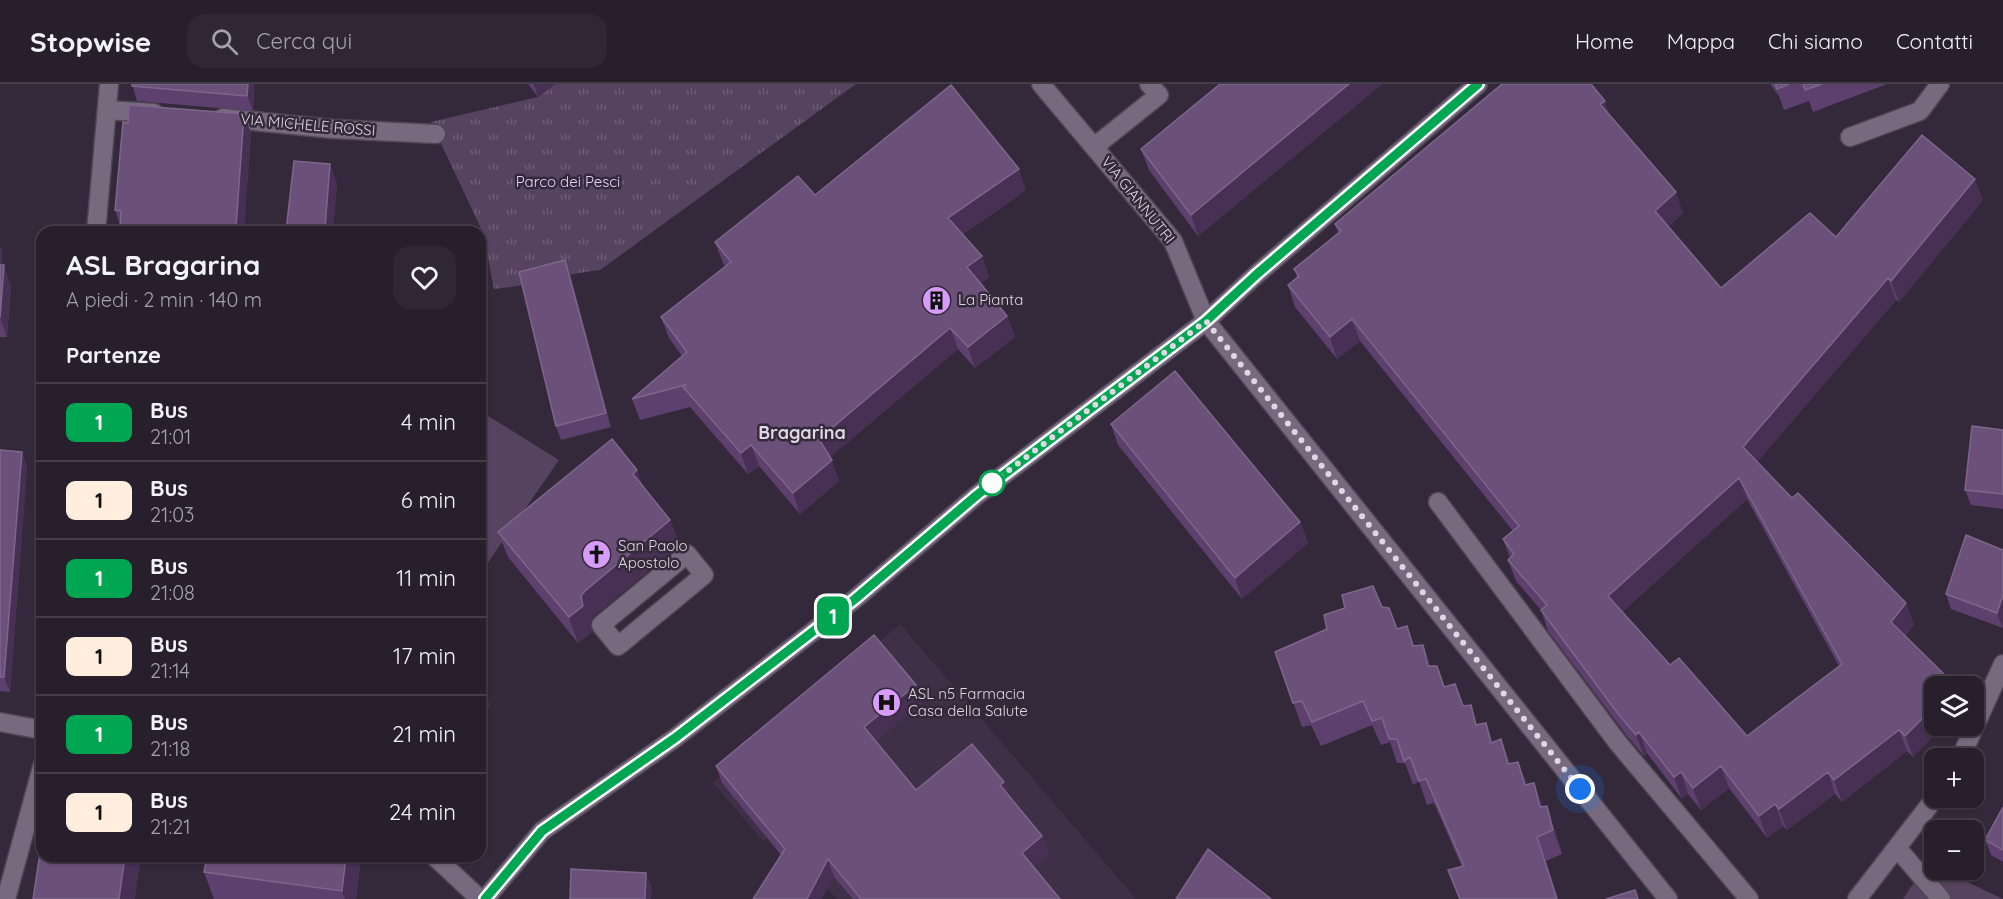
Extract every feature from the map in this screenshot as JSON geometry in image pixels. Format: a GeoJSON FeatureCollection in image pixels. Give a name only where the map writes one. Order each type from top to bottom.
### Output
{"type":"FeatureCollection","features":[{"type":"Feature","properties":{"kind":"street"},"geometry":{"type":"LineString","coordinates":[[97,226],[109,84]]}},
{"type":"Feature","properties":{"kind":"street","name":"VIA GIANNUTRI"},"geometry":{"type":"LineString","coordinates":[[1041,84],[1173,241],[1206,321],[1668,899]]}},
{"type":"Feature","properties":{"kind":"street","name":"VIA GIANNUTRI"},"geometry":{"type":"LineString","coordinates":[[1094,147],[1158,95],[1149,84]]}},
{"type":"Feature","properties":{"kind":"street"},"geometry":{"type":"LineString","coordinates":[[485,899],[542,831],[675,738],[773,663],[855,599],[977,495],[1206,321],[1257,274],[1478,84]]}},
{"type":"Feature","properties":{"kind":"street"},"geometry":{"type":"LineString","coordinates":[[1850,137],[1920,111],[1940,84]]}},
{"type":"Feature","properties":{"kind":"street"},"geometry":{"type":"LineString","coordinates":[[108,110],[167,114]]}},
{"type":"Feature","properties":{"kind":"street","name":"VIA MICHELE ROSSI"},"geometry":{"type":"LineString","coordinates":[[203,117],[333,129],[436,134]]}},
{"type":"Feature","properties":{"kind":"street"},"geometry":{"type":"LineString","coordinates":[[1438,502],[1618,743],[1749,899]]}},
{"type":"Feature","properties":{"kind":"street"},"geometry":{"type":"LineString","coordinates":[[687,554],[704,575],[618,646],[601,625],[687,554]]}},
{"type":"Feature","properties":{"kind":"street"},"geometry":{"type":"LineString","coordinates":[[1965,748],[2003,664]]}},
{"type":"Feature","properties":{"kind":"street"},"geometry":{"type":"LineString","coordinates":[[0,722],[36,729]]}},
{"type":"Feature","properties":{"kind":"street"},"geometry":{"type":"LineString","coordinates":[[6,899],[36,789]]}},
{"type":"Feature","properties":{"kind":"street"},"geometry":{"type":"LineString","coordinates":[[1857,899],[1927,808]]}},
{"type":"Feature","properties":{"kind":"street"},"geometry":{"type":"LineString","coordinates":[[1897,848],[1941,899]]}},
{"type":"Feature","properties":{"kind":"street"},"geometry":{"type":"LineString","coordinates":[[440,862],[480,899]]}},
{"type":"Feature","properties":{"kind":"shaded area","name":"ASL n5 Farmacia Casa della Salute"},"geometry":{"type":"Polygon","coordinates":[[[900,624],[1136,899],[837,899],[777,829],[763,841],[713,783],[900,624]]]}},
{"type":"Feature","properties":{"kind":"green space","name":"Parco dei Pesci"},"geometry":{"type":"Polygon","coordinates":[[[555,84],[856,84],[600,270],[494,289],[486,248],[486,226],[480,226],[431,122],[538,97],[555,84]]]}},
{"type":"Feature","properties":{"kind":"green space"},"geometry":{"type":"Polygon","coordinates":[[[486,415],[559,460],[486,565],[486,415]]]}},
{"type":"Feature","properties":{"kind":"green space"},"geometry":{"type":"Polygon","coordinates":[[[1924,868],[1924,880],[1963,880],[2003,899],[1903,899],[1924,868]]]}},
{"type":"Feature","properties":{"kind":"building"},"geometry":{"type":"Polygon","coordinates":[[[132,84],[248,84],[247,96],[132,86],[132,84]]]}},
{"type":"Feature","properties":{"kind":"building"},"geometry":{"type":"Polygon","coordinates":[[[1220,84],[1349,84],[1191,215],[1141,149],[1220,84]]]}},
{"type":"Feature","properties":{"kind":"building"},"geometry":{"type":"Polygon","coordinates":[[[1502,84],[1591,84],[1605,101],[1600,104],[1676,192],[1655,211],[1721,288],[1810,213],[1836,237],[1922,135],[1975,179],[1891,281],[1888,278],[1743,447],[1792,498],[1798,493],[1906,603],[1891,622],[1946,676],[1924,676],[1924,717],[1905,736],[1899,730],[1834,780],[1828,772],[1779,809],[1775,804],[1759,816],[1721,766],[1693,788],[1681,772],[1674,777],[1639,732],[1636,735],[1619,715],[1541,610],[1547,605],[1508,560],[1514,554],[1503,539],[1519,526],[1352,319],[1330,337],[1288,285],[1299,276],[1294,269],[1341,231],[1335,224],[1502,84]],[[1739,478],[1608,596],[1670,665],[1679,658],[1747,736],[1842,664],[1739,478]]]}},
{"type":"Feature","properties":{"kind":"building"},"geometry":{"type":"Polygon","coordinates":[[[1775,84],[1789,84],[1777,89],[1775,84]]]}},
{"type":"Feature","properties":{"kind":"building"},"geometry":{"type":"Polygon","coordinates":[[[1803,84],[1822,84],[1805,90],[1803,84]]]}},
{"type":"Feature","properties":{"kind":"building"},"geometry":{"type":"Polygon","coordinates":[[[951,85],[1019,169],[948,218],[982,256],[967,267],[1007,316],[968,347],[950,328],[819,439],[832,460],[793,493],[751,445],[741,453],[683,387],[685,385],[632,399],[687,352],[661,317],[731,262],[715,242],[798,176],[815,195],[951,85]]]}},
{"type":"Feature","properties":{"kind":"building"},"geometry":{"type":"Polygon","coordinates":[[[129,105],[244,114],[236,226],[120,226],[121,211],[115,210],[123,122],[128,123],[129,105]]]}},
{"type":"Feature","properties":{"kind":"building"},"geometry":{"type":"Polygon","coordinates":[[[294,161],[330,164],[325,226],[287,226],[294,161]]]}},
{"type":"Feature","properties":{"kind":"building"},"geometry":{"type":"Polygon","coordinates":[[[565,260],[606,413],[556,426],[519,272],[565,260]]]}},
{"type":"Feature","properties":{"kind":"building"},"geometry":{"type":"Polygon","coordinates":[[[0,265],[4,265],[0,318],[0,265]]]}},
{"type":"Feature","properties":{"kind":"building"},"geometry":{"type":"Polygon","coordinates":[[[1175,371],[1300,522],[1235,578],[1111,424],[1175,371]]]}},
{"type":"Feature","properties":{"kind":"building"},"geometry":{"type":"Polygon","coordinates":[[[1972,426],[2003,430],[2003,494],[1965,490],[1972,426]]]}},
{"type":"Feature","properties":{"kind":"building","name":"San Paolo Apostolo"},"geometry":{"type":"Polygon","coordinates":[[[612,439],[637,470],[633,474],[670,520],[585,591],[581,596],[583,606],[569,617],[498,532],[612,439]]]}},
{"type":"Feature","properties":{"kind":"building"},"geometry":{"type":"Polygon","coordinates":[[[0,450],[22,452],[4,677],[0,677],[0,450]]]}},
{"type":"Feature","properties":{"kind":"building"},"geometry":{"type":"Polygon","coordinates":[[[1966,535],[2003,550],[2003,595],[1997,613],[1946,594],[1966,535]]]}},
{"type":"Feature","properties":{"kind":"building"},"geometry":{"type":"Polygon","coordinates":[[[1373,586],[1382,607],[1389,608],[1397,629],[1407,626],[1413,646],[1423,645],[1428,666],[1437,666],[1444,687],[1455,684],[1463,706],[1471,705],[1476,725],[1486,723],[1491,743],[1501,739],[1508,764],[1518,762],[1525,785],[1534,783],[1540,807],[1547,806],[1553,830],[1537,837],[1557,899],[1460,899],[1448,870],[1464,866],[1426,779],[1419,781],[1410,757],[1404,761],[1397,739],[1389,739],[1382,718],[1372,721],[1363,701],[1312,722],[1302,701],[1293,703],[1275,652],[1327,629],[1324,615],[1345,608],[1342,595],[1373,586]]]}},
{"type":"Feature","properties":{"kind":"building","name":"ASL n5 Farmacia Casa della Salute"},"geometry":{"type":"Polygon","coordinates":[[[874,635],[916,685],[864,727],[916,790],[972,744],[1004,782],[1000,785],[1042,836],[1022,853],[1060,899],[861,899],[828,859],[807,899],[753,899],[785,849],[716,766],[874,635]]]}},
{"type":"Feature","properties":{"kind":"building"},"geometry":{"type":"Polygon","coordinates":[[[2003,807],[2003,850],[1985,840],[2003,807]]]}},
{"type":"Feature","properties":{"kind":"building"},"geometry":{"type":"Polygon","coordinates":[[[1208,849],[1271,899],[1176,899],[1208,849]]]}},
{"type":"Feature","properties":{"kind":"building"},"geometry":{"type":"Polygon","coordinates":[[[39,862],[124,862],[119,899],[33,899],[39,862]]]}},
{"type":"Feature","properties":{"kind":"building"},"geometry":{"type":"Polygon","coordinates":[[[206,862],[345,862],[342,891],[204,872],[206,862]]]}},
{"type":"Feature","properties":{"kind":"building"},"geometry":{"type":"Polygon","coordinates":[[[571,869],[646,873],[645,899],[570,899],[571,869]]]}},
{"type":"Feature","properties":{"kind":"building"},"geometry":{"type":"Polygon","coordinates":[[[1635,890],[1638,899],[1606,899],[1635,890]]]}},
{"type":"Feature","properties":{"kind":"bus line","name":"1"},"geometry":{"type":"LineString","coordinates":[[485,899],[515,860],[542,831],[675,738],[800,642],[855,599],[977,495],[1206,321],[1257,274],[1478,84]]}},
{"type":"Feature","properties":{"kind":"place","name":"La Pianta"},"geometry":{"type":"Point","coordinates":[937,300]}},
{"type":"Feature","properties":{"kind":"place","name":"San Paolo Apostolo"},"geometry":{"type":"Point","coordinates":[597,555]}},
{"type":"Feature","properties":{"kind":"place","name":"ASL n5 Farmacia Casa della Salute"},"geometry":{"type":"Point","coordinates":[887,703]}},
{"type":"Feature","properties":{"kind":"district","name":"Bragarina"},"geometry":{"type":"Point","coordinates":[802,433]}},
{"type":"Feature","properties":{"kind":"route"},"geometry":{"type":"LineString","coordinates":[[992,483],[1206,321],[1580,789]]}}]}
